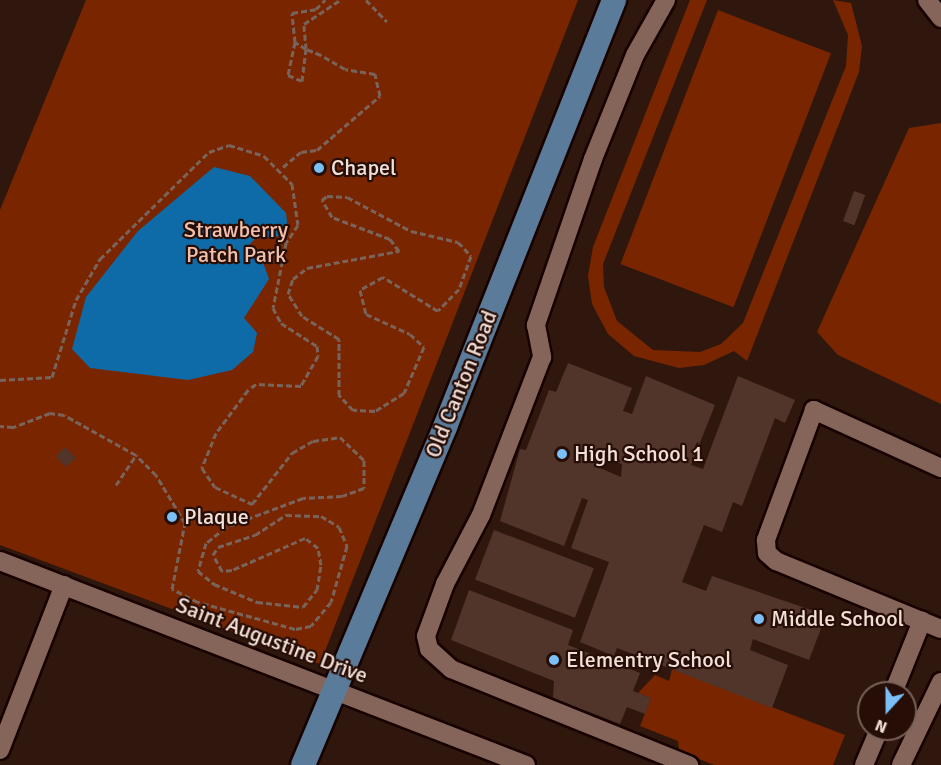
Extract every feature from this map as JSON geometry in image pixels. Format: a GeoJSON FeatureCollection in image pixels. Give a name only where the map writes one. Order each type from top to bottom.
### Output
{"type":"FeatureCollection","features":[{"type":"Feature","properties":{"kind":"main road","name":"Old Canton Road"},"geometry":{"type":"LineString","coordinates":[[303,765],[333,688],[445,427],[614,0]]}},
{"type":"Feature","properties":{"kind":"street"},"geometry":{"type":"LineString","coordinates":[[666,0],[635,55],[593,159],[536,325],[542,357],[481,515],[445,584],[426,636],[429,649],[451,669],[689,765]]}},
{"type":"Feature","properties":{"kind":"street"},"geometry":{"type":"LineString","coordinates":[[927,0],[941,18]]}},
{"type":"Feature","properties":{"kind":"street"},"geometry":{"type":"LineString","coordinates":[[941,468],[814,410],[766,540],[768,553],[776,561],[941,628]]}},
{"type":"Feature","properties":{"kind":"street","name":"Saint Augustine Drive"},"geometry":{"type":"LineString","coordinates":[[0,561],[333,688],[526,765]]}},
{"type":"Feature","properties":{"kind":"street"},"geometry":{"type":"LineString","coordinates":[[0,750],[64,585]]}},
{"type":"Feature","properties":{"kind":"street"},"geometry":{"type":"LineString","coordinates":[[898,681],[922,621]]}},
{"type":"Feature","properties":{"kind":"street"},"geometry":{"type":"LineString","coordinates":[[901,765],[941,682]]}},
{"type":"Feature","properties":{"kind":"street"},"geometry":{"type":"LineString","coordinates":[[864,765],[874,741]]}},
{"type":"Feature","properties":{"kind":"path"},"geometry":{"type":"LineString","coordinates":[[325,0],[316,9],[292,13],[295,42],[288,65],[296,82],[302,81],[306,49],[304,24],[340,0]]}},
{"type":"Feature","properties":{"kind":"path"},"geometry":{"type":"LineString","coordinates":[[366,0],[387,22]]}},
{"type":"Feature","properties":{"kind":"path"},"geometry":{"type":"LineString","coordinates":[[283,167],[301,152],[317,150],[380,96],[375,74],[345,69],[295,42]]}},
{"type":"Feature","properties":{"kind":"path"},"geometry":{"type":"LineString","coordinates":[[0,380],[52,377],[76,300],[100,259],[209,152],[229,145],[264,156],[292,184],[298,225],[286,243],[273,308],[281,323],[317,346],[318,356],[302,386],[255,384],[248,390],[216,433],[202,468],[215,487],[252,504],[292,453],[313,441],[340,437],[364,460],[363,488],[342,496],[303,498],[226,527],[206,543],[198,571],[214,584],[257,602],[303,607],[317,590],[321,565],[318,548],[305,538],[232,570],[222,571],[213,555],[218,547],[255,535],[286,514],[321,516],[339,527],[347,546],[342,579],[323,614],[311,626],[288,628],[172,589],[184,523],[156,475],[136,455],[64,415],[50,413],[14,428],[0,426]]}},
{"type":"Feature","properties":{"kind":"path"},"geometry":{"type":"LineString","coordinates":[[327,196],[347,197],[411,231],[458,242],[471,256],[459,289],[438,311],[383,277],[360,290],[366,314],[410,334],[424,347],[404,393],[375,411],[353,410],[339,395],[339,339],[302,316],[288,294],[293,279],[307,268],[399,250],[390,239],[332,217],[323,203],[327,196]]}},
{"type":"Feature","properties":{"kind":"path"},"geometry":{"type":"LineString","coordinates":[[116,484],[136,455]]}},
{"type":"Feature","properties":{"kind":"green space","name":"Strawberry Patch Park"},"geometry":{"type":"Polygon","coordinates":[[[86,0],[578,0],[320,664],[0,545],[0,210],[86,0]]]}},
{"type":"Feature","properties":{"kind":"green space"},"geometry":{"type":"Polygon","coordinates":[[[690,0],[707,0],[603,264],[604,287],[617,321],[653,350],[700,352],[721,344],[743,323],[846,66],[848,35],[833,0],[851,3],[862,46],[859,72],[747,361],[734,351],[704,365],[679,368],[634,356],[608,334],[592,304],[588,276],[593,247],[690,0]]]}},
{"type":"Feature","properties":{"kind":"green space"},"geometry":{"type":"Polygon","coordinates":[[[718,10],[831,53],[733,307],[621,264],[718,10]]]}},
{"type":"Feature","properties":{"kind":"green space"},"geometry":{"type":"Polygon","coordinates":[[[941,123],[941,404],[838,355],[817,332],[909,128],[941,123]]]}},
{"type":"Feature","properties":{"kind":"green space"},"geometry":{"type":"Polygon","coordinates":[[[672,669],[845,735],[833,765],[714,765],[679,751],[678,741],[640,726],[651,698],[638,693],[655,675],[669,681],[672,669]]]}},
{"type":"Feature","properties":{"kind":"water"},"geometry":{"type":"Polygon","coordinates":[[[214,167],[250,176],[286,213],[288,230],[282,236],[256,238],[248,246],[260,254],[269,279],[244,318],[257,333],[253,352],[232,370],[188,380],[90,368],[72,349],[86,297],[138,231],[214,167]]]}},
{"type":"Feature","properties":{"kind":"building"},"geometry":{"type":"Polygon","coordinates":[[[854,191],[865,195],[854,225],[843,221],[854,191]]]}},
{"type":"Feature","properties":{"kind":"building"},"geometry":{"type":"Polygon","coordinates":[[[568,363],[632,388],[623,411],[632,414],[646,376],[715,405],[691,465],[703,469],[738,376],[795,400],[785,423],[775,418],[742,506],[733,502],[722,532],[704,525],[682,582],[706,591],[712,576],[817,612],[814,622],[822,626],[809,660],[753,639],[750,650],[788,665],[772,708],[617,648],[614,656],[580,642],[609,562],[571,548],[588,500],[582,498],[564,546],[500,521],[520,449],[526,450],[549,390],[556,392],[568,363]],[[604,458],[600,468],[621,477],[622,464],[604,458]]]}},
{"type":"Feature","properties":{"kind":"building"},"geometry":{"type":"Polygon","coordinates":[[[65,447],[76,458],[65,467],[56,456],[65,447]]]}},
{"type":"Feature","properties":{"kind":"building"},"geometry":{"type":"Polygon","coordinates":[[[494,530],[594,568],[575,618],[475,579],[494,530]]]}},
{"type":"Feature","properties":{"kind":"building","name":"Elementry School"},"geometry":{"type":"Polygon","coordinates":[[[469,590],[573,630],[568,645],[640,673],[633,691],[651,698],[645,714],[627,707],[620,724],[553,698],[554,681],[451,640],[469,590]]]}},
{"type":"Feature","properties":{"kind":"place","name":"Chapel"},"geometry":{"type":"Point","coordinates":[319,168]}},
{"type":"Feature","properties":{"kind":"place","name":"High School 1"},"geometry":{"type":"Point","coordinates":[562,454]}},
{"type":"Feature","properties":{"kind":"place","name":"Plaque"},"geometry":{"type":"Point","coordinates":[172,517]}},
{"type":"Feature","properties":{"kind":"place","name":"Middle School"},"geometry":{"type":"Point","coordinates":[759,619]}},
{"type":"Feature","properties":{"kind":"place","name":"Elementry School"},"geometry":{"type":"Point","coordinates":[554,660]}}]}
